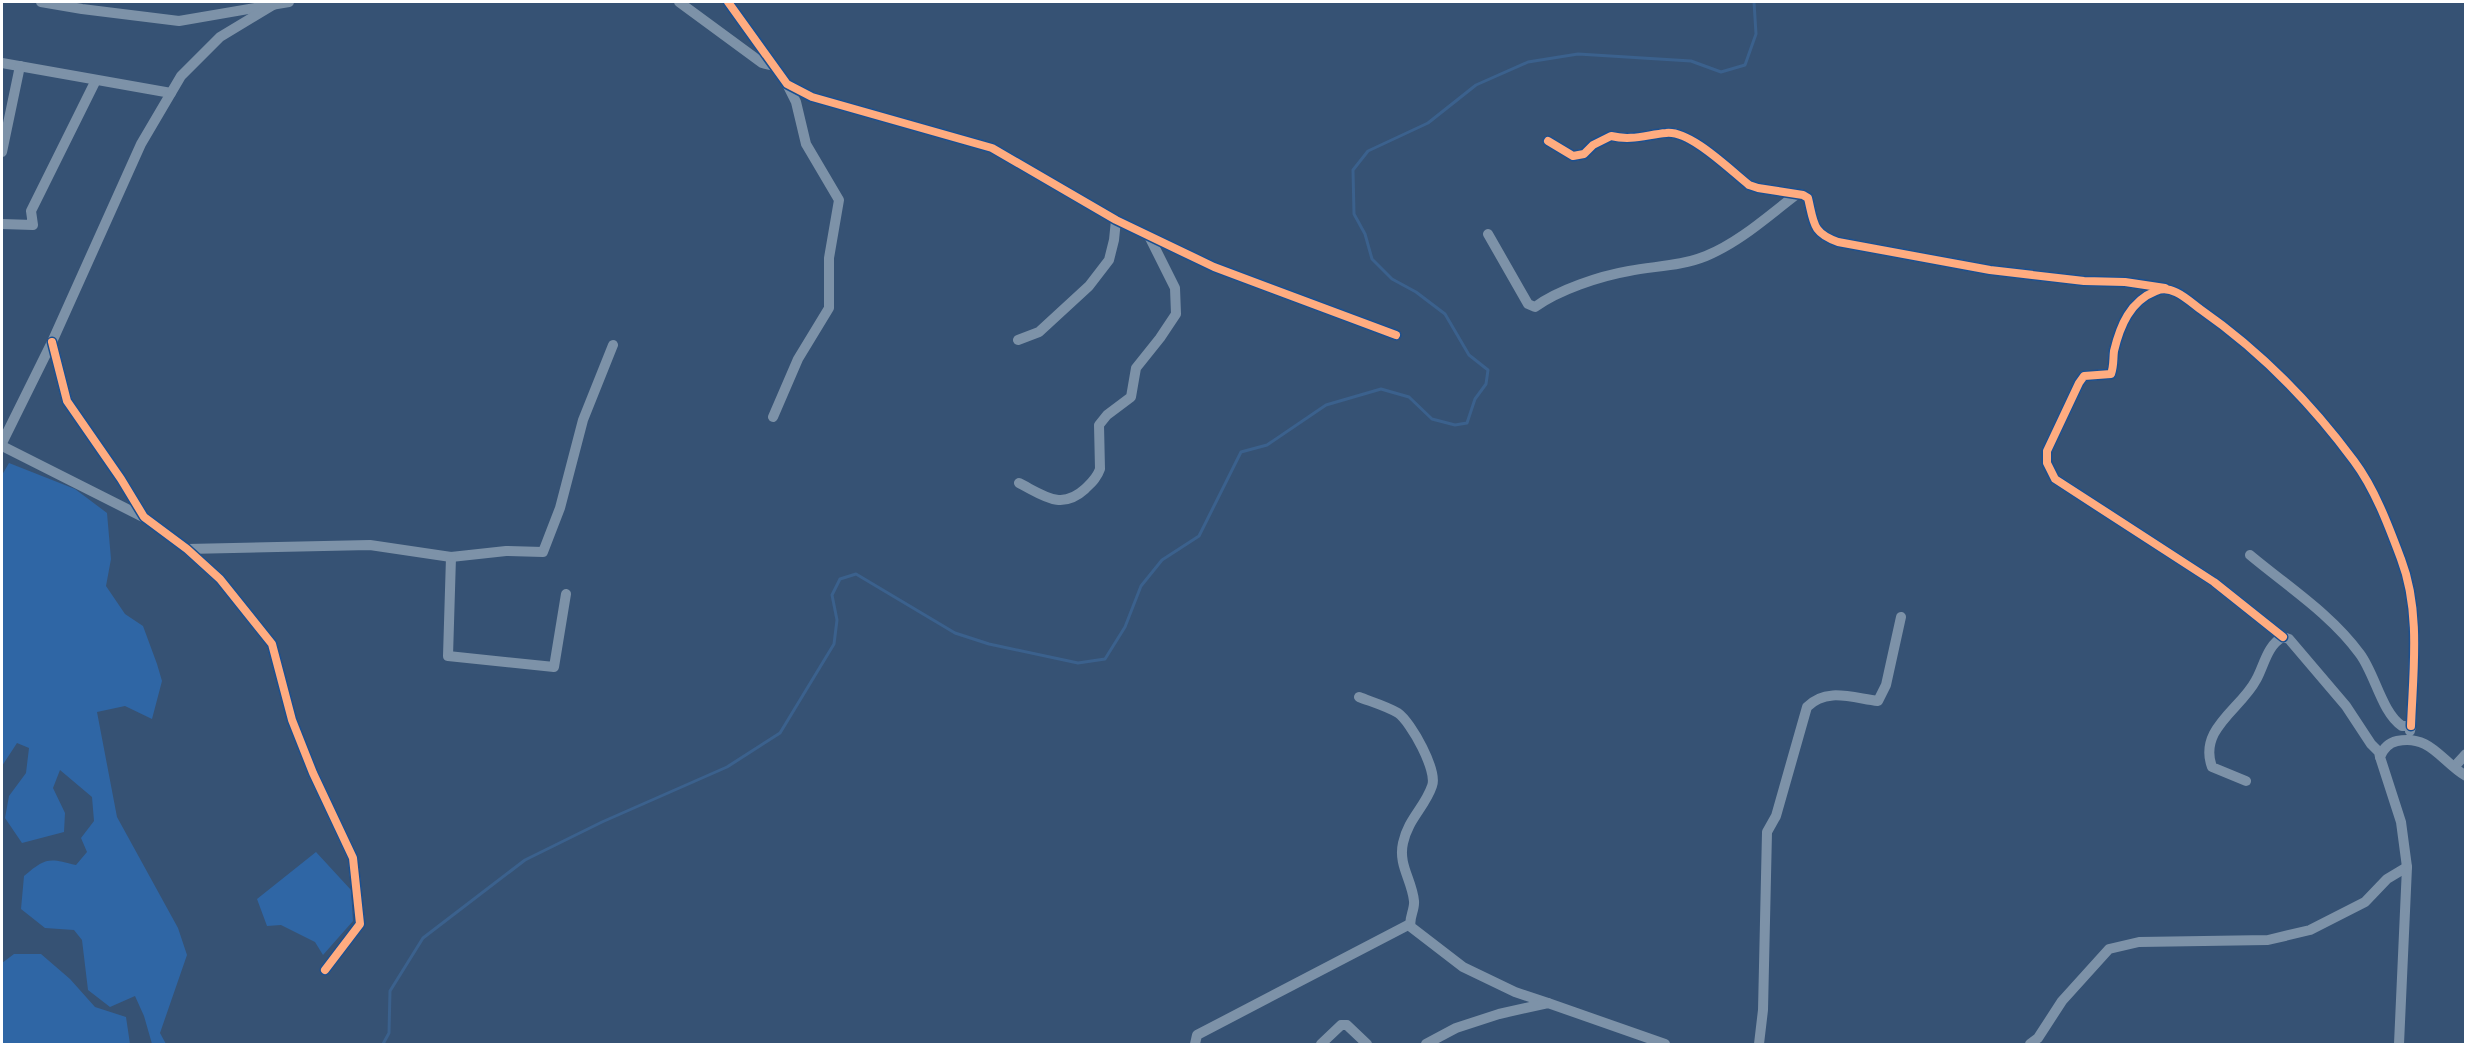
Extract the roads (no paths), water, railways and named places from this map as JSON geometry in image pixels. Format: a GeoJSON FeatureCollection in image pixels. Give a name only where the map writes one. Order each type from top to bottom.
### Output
{"type":"FeatureCollection","features":[{"type":"Feature","properties":{"kind":"street"},"geometry":{"type":"LineString","coordinates":[[41,2],[179,21],[289,2]]}},
{"type":"Feature","properties":{"kind":"street"},"geometry":{"type":"LineString","coordinates":[[679,2],[762,63],[774,66]]}},
{"type":"Feature","properties":{"kind":"street"},"geometry":{"type":"LineString","coordinates":[[728,2],[787,84],[796,102],[806,144],[838,200],[829,258],[829,308],[798,359],[773,417]]}},
{"type":"Feature","properties":{"kind":"street"},"geometry":{"type":"LineString","coordinates":[[276,3],[220,37],[181,76],[141,144],[52,342],[2,445],[144,517],[187,549],[220,579],[272,645],[292,720],[317,783],[353,858],[360,924],[325,970]]}},
{"type":"Feature","properties":{"kind":"street"},"geometry":{"type":"LineString","coordinates":[[2,63],[171,93]]}},
{"type":"Feature","properties":{"kind":"street"},"geometry":{"type":"LineString","coordinates":[[2,152],[20,66]]}},
{"type":"Feature","properties":{"kind":"street"},"geometry":{"type":"LineString","coordinates":[[2,224],[33,225],[31,211],[96,80]]}},
{"type":"Feature","properties":{"kind":"street"},"geometry":{"type":"LineString","coordinates":[[787,84],[812,97],[992,148],[1116,220],[1214,267],[1396,335]]}},
{"type":"Feature","properties":{"kind":"street"},"geometry":{"type":"LineString","coordinates":[[1548,141],[1573,156],[1584,154],[1593,145],[1611,136],[1637,139],[1668,132],[1682,134],[1749,185],[1808,198],[1815,225],[1823,237],[1838,242],[1990,270],[2084,281],[2125,282],[2168,289],[2217,321],[2262,357],[2292,388],[2355,463],[2381,512],[2402,560],[2413,613],[2411,726],[2406,740]]}},
{"type":"Feature","properties":{"kind":"street"},"geometry":{"type":"LineString","coordinates":[[1488,234],[1528,304],[1535,307],[1548,298],[1628,271],[1670,266],[1706,256],[1739,239],[1797,194]]}},
{"type":"Feature","properties":{"kind":"street"},"geometry":{"type":"LineString","coordinates":[[1018,340],[1039,332],[1089,286],[1109,260],[1116,220]]}},
{"type":"Feature","properties":{"kind":"street"},"geometry":{"type":"LineString","coordinates":[[1018,483],[1055,501],[1075,498],[1097,476],[1100,469],[1099,425],[1107,415],[1131,397],[1136,368],[1161,338],[1176,314],[1175,288],[1148,236]]}},
{"type":"Feature","properties":{"kind":"street"},"geometry":{"type":"LineString","coordinates":[[2168,289],[2156,290],[2134,304],[2120,329],[2111,374],[2084,376],[2047,451],[2047,463],[2055,478],[2214,582],[2283,637],[2289,639],[2346,706],[2371,744],[2379,752],[2401,822],[2407,867],[2399,1044]]}},
{"type":"Feature","properties":{"kind":"street"},"geometry":{"type":"LineString","coordinates":[[52,342],[67,401],[121,478],[144,517]]}},
{"type":"Feature","properties":{"kind":"street"},"geometry":{"type":"LineString","coordinates":[[187,549],[370,545],[451,557],[506,551],[543,552],[560,508],[583,420],[613,345]]}},
{"type":"Feature","properties":{"kind":"street"},"geometry":{"type":"LineString","coordinates":[[2250,555],[2318,609],[2342,634],[2360,654],[2391,716],[2402,726],[2411,726]]}},
{"type":"Feature","properties":{"kind":"street"},"geometry":{"type":"LineString","coordinates":[[451,557],[448,656],[554,667],[566,594]]}},
{"type":"Feature","properties":{"kind":"street"},"geometry":{"type":"LineString","coordinates":[[1759,1044],[1763,1010],[1767,832],[1776,816],[1807,707],[1816,698],[1827,694],[1878,701],[1886,685],[1901,617]]}},
{"type":"Feature","properties":{"kind":"street"},"geometry":{"type":"LineString","coordinates":[[2246,781],[2212,767],[2209,748],[2212,737],[2227,715],[2256,682],[2268,652],[2283,637]]}},
{"type":"Feature","properties":{"kind":"street"},"geometry":{"type":"LineString","coordinates":[[1359,697],[1399,714],[1413,731],[1433,776],[1433,785],[1410,821],[1402,844],[1401,863],[1414,902],[1410,924]]}},
{"type":"Feature","properties":{"kind":"street"},"geometry":{"type":"LineString","coordinates":[[2380,757],[2382,750],[2391,743],[2406,740],[2423,741],[2466,776]]}},
{"type":"Feature","properties":{"kind":"street"},"geometry":{"type":"LineString","coordinates":[[2455,766],[2466,754]]}},
{"type":"Feature","properties":{"kind":"street"},"geometry":{"type":"LineString","coordinates":[[2030,1044],[2038,1038],[2062,1001],[2109,949],[2139,942],[2268,940],[2310,930],[2365,902],[2387,879],[2407,867]]}},
{"type":"Feature","properties":{"kind":"street"},"geometry":{"type":"LineString","coordinates":[[1410,924],[1463,967],[1515,992],[1665,1044]]}},
{"type":"Feature","properties":{"kind":"street"},"geometry":{"type":"LineString","coordinates":[[1196,1044],[1197,1035],[1410,924]]}},
{"type":"Feature","properties":{"kind":"street"},"geometry":{"type":"LineString","coordinates":[[1426,1044],[1456,1028],[1499,1014],[1548,1004]]}},
{"type":"Feature","properties":{"kind":"street"},"geometry":{"type":"LineString","coordinates":[[1321,1044],[1341,1025],[1347,1025],[1368,1044]]}},
{"type":"Feature","properties":{"kind":"waterway"},"geometry":{"type":"LineString","coordinates":[[383,1044],[389,1033],[390,991],[423,938],[525,860],[602,822],[727,767],[780,733],[834,644],[837,620],[832,595],[840,579],[856,574],[955,633],[989,644],[1078,663],[1105,659],[1125,627],[1141,586],[1162,560],[1199,536],[1241,452],[1267,445],[1326,405],[1381,389],[1409,397],[1432,419],[1455,425],[1467,423],[1475,399],[1486,384],[1488,370],[1469,355],[1445,314],[1416,292],[1392,279],[1372,259],[1365,234],[1354,214],[1353,170],[1368,151],[1428,123],[1476,85],[1528,62],[1578,54],[1691,61],[1721,72],[1745,65],[1756,34],[1754,2]]}}]}
